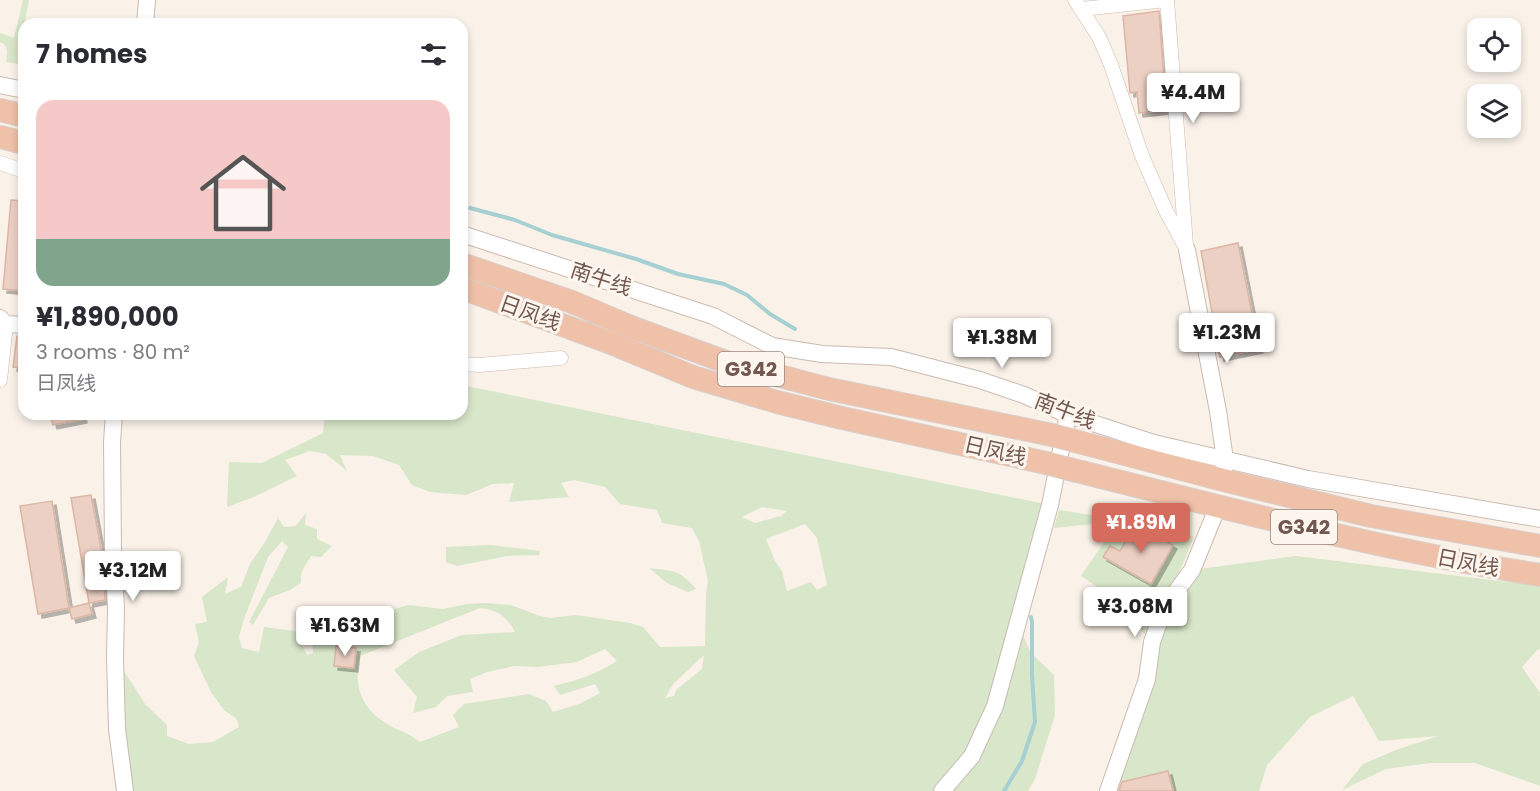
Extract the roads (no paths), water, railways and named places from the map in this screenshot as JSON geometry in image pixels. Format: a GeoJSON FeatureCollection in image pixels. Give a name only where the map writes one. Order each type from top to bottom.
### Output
{"type":"FeatureCollection","features":[{"type":"Feature","properties":{"kind":"highway"},"geometry":{"type":"LineString","coordinates":[[0,110],[18,114]]}},
{"type":"Feature","properties":{"kind":"highway"},"geometry":{"type":"LineString","coordinates":[[0,137],[18,142]]}},
{"type":"Feature","properties":{"kind":"highway","name":"日凤线"},"geometry":{"type":"LineString","coordinates":[[468,266],[572,302],[631,327],[726,362],[829,389],[1224,470],[1371,516],[1540,546]]}},
{"type":"Feature","properties":{"kind":"highway","name":"日凤线"},"geometry":{"type":"LineString","coordinates":[[468,290],[611,343],[693,377],[777,402],[1046,463],[1370,543],[1481,566],[1540,575]]}},
{"type":"Feature","properties":{"kind":"street"},"geometry":{"type":"LineString","coordinates":[[146,18],[147,0]]}},
{"type":"Feature","properties":{"kind":"street"},"geometry":{"type":"LineString","coordinates":[[1078,5],[1167,0],[1187,250],[1218,411],[1224,470]]}},
{"type":"Feature","properties":{"kind":"street"},"geometry":{"type":"LineString","coordinates":[[1078,5],[1099,37],[1142,156],[1166,211],[1187,250]]}},
{"type":"Feature","properties":{"kind":"street"},"geometry":{"type":"LineString","coordinates":[[0,85],[18,89]]}},
{"type":"Feature","properties":{"kind":"street"},"geometry":{"type":"LineString","coordinates":[[0,163],[18,169]]}},
{"type":"Feature","properties":{"kind":"street","name":"南牛线"},"geometry":{"type":"LineString","coordinates":[[468,236],[713,316],[772,346],[822,354],[891,357],[980,380],[1024,395],[1068,415],[1155,443],[1224,470],[1308,479],[1540,519]]}},
{"type":"Feature","properties":{"kind":"street"},"geometry":{"type":"LineString","coordinates":[[0,380],[3,321],[18,324]]}},
{"type":"Feature","properties":{"kind":"street"},"geometry":{"type":"LineString","coordinates":[[468,364],[561,358]]}},
{"type":"Feature","properties":{"kind":"street"},"geometry":{"type":"LineString","coordinates":[[942,791],[972,756],[995,706],[1050,505],[1068,415]]}},
{"type":"Feature","properties":{"kind":"street"},"geometry":{"type":"LineString","coordinates":[[114,420],[113,538],[117,729],[125,791]]}},
{"type":"Feature","properties":{"kind":"street"},"geometry":{"type":"LineString","coordinates":[[1108,791],[1147,679],[1152,642],[1164,608],[1192,570],[1218,506]]}},
{"type":"Feature","properties":{"kind":"waterway"},"geometry":{"type":"LineString","coordinates":[[470,208],[515,220],[552,235],[636,259],[678,274],[724,284],[747,295],[770,314],[795,329]]}},
{"type":"Feature","properties":{"kind":"waterway"},"geometry":{"type":"LineString","coordinates":[[1004,791],[1022,761],[1035,722],[1031,617]]}}]}
